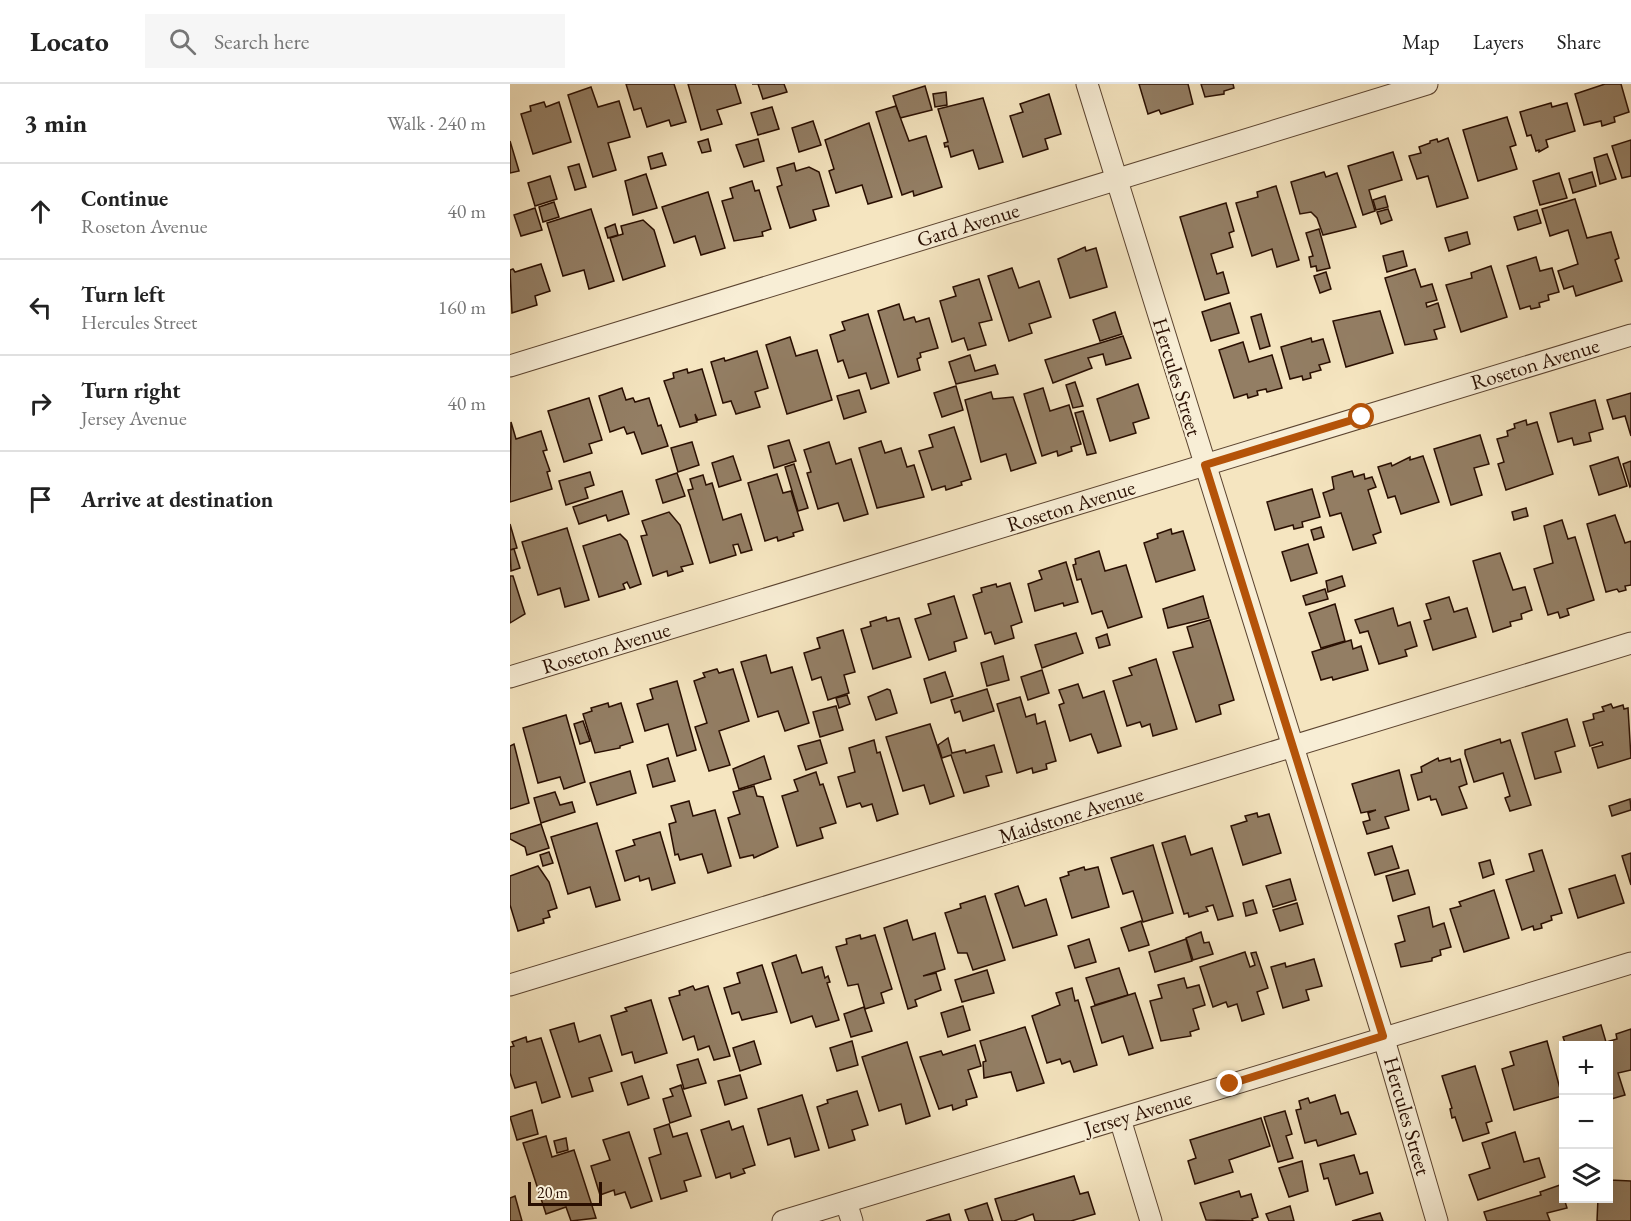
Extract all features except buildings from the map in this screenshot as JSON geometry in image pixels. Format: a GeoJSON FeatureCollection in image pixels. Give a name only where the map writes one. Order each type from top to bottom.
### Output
{"type":"FeatureCollection","features":[{"type":"Feature","properties":{"kind":"street","name":"Hercules Street"},"geometry":{"type":"LineString","coordinates":[[1087,84],[1383,1036],[1437,1221]]}},
{"type":"Feature","properties":{"kind":"street","name":"Gard Avenue"},"geometry":{"type":"LineString","coordinates":[[510,366],[1427,84]]}},
{"type":"Feature","properties":{"kind":"street","name":"Roseton Avenue"},"geometry":{"type":"LineString","coordinates":[[510,677],[1631,335]]}},
{"type":"Feature","properties":{"kind":"street","name":"Maidstone Avenue"},"geometry":{"type":"LineString","coordinates":[[510,985],[1631,643]]}},
{"type":"Feature","properties":{"kind":"street","name":"Jersey Avenue"},"geometry":{"type":"LineString","coordinates":[[783,1221],[849,1212],[1120,1119],[1383,1036],[1631,963]]}},
{"type":"Feature","properties":{"kind":"street"},"geometry":{"type":"LineString","coordinates":[[1120,1119],[1151,1221]]}},
{"type":"Feature","properties":{"kind":"route"},"geometry":{"type":"LineString","coordinates":[[1230,1084],[1383,1036],[1205,465],[1362,417]]}}]}
